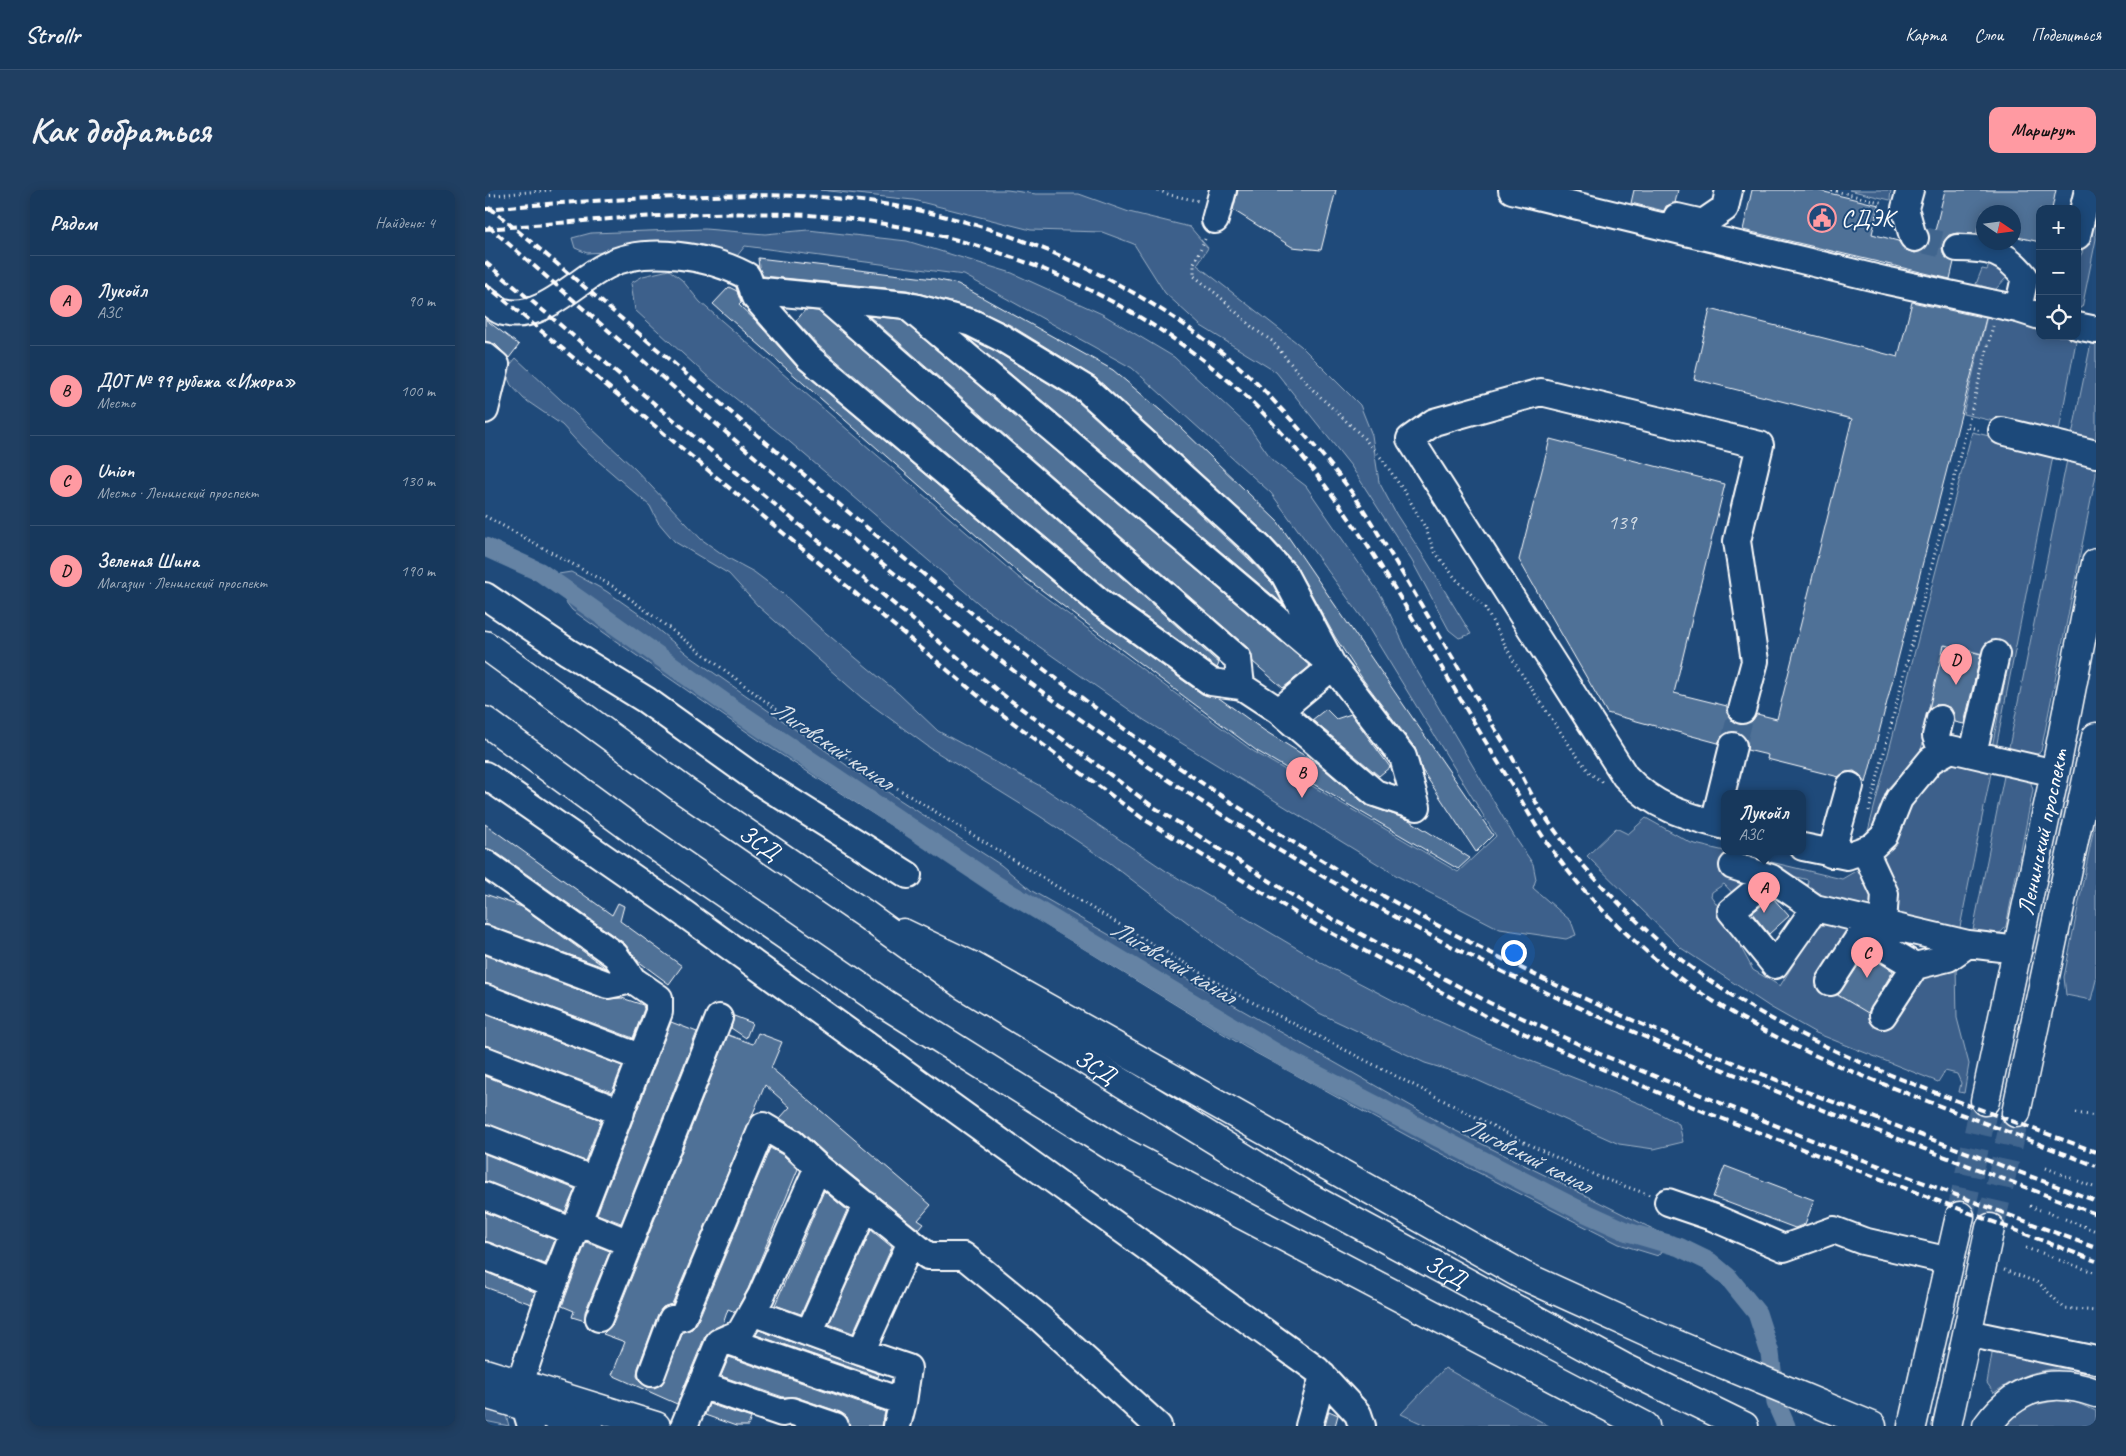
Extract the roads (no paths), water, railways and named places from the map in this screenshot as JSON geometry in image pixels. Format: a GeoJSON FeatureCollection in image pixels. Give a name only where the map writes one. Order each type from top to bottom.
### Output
{"type":"FeatureCollection","features":[{"type":"Feature","properties":{"kind":"main road","name":"Ленинский проспект"},"geometry":{"type":"LineString","coordinates":[[1985,1101],[2055,773],[2096,563]]}},
{"type":"Feature","properties":{"kind":"main road","name":"ЗСД"},"geometry":{"type":"LineString","coordinates":[[485,645],[686,792],[866,915],[963,985],[1303,1194],[1623,1367],[1744,1426]]}},
{"type":"Feature","properties":{"kind":"main road","name":"ЗСД"},"geometry":{"type":"LineString","coordinates":[[485,722],[647,840],[885,1004],[1113,1147],[1645,1426]]}},
{"type":"Feature","properties":{"kind":"main road","name":"Ленинский проспект"},"geometry":{"type":"LineString","coordinates":[[2016,1113],[2096,738]]}},
{"type":"Feature","properties":{"kind":"main road"},"geometry":{"type":"LineString","coordinates":[[866,915],[974,967],[1522,1275],[1661,1338],[1872,1426]]}},
{"type":"Feature","properties":{"kind":"main road"},"geometry":{"type":"LineString","coordinates":[[1912,1426],[1960,1216]]}},
{"type":"Feature","properties":{"kind":"main road"},"geometry":{"type":"LineString","coordinates":[[1947,1426],[1990,1228]]}},
{"type":"Feature","properties":{"kind":"main road"},"geometry":{"type":"LineString","coordinates":[[1539,1372],[1617,1426]]}},
{"type":"Feature","properties":{"kind":"main road"},"geometry":{"type":"LineString","coordinates":[[485,1373],[525,1405],[656,1426]]}},
{"type":"Feature","properties":{"kind":"main road"},"geometry":{"type":"LineString","coordinates":[[1987,1426],[2005,1406],[2021,1394],[2039,1387],[2058,1385],[2079,1387],[2096,1393]]}},
{"type":"Feature","properties":{"kind":"main road"},"geometry":{"type":"LineString","coordinates":[[485,1394],[589,1426]]}},
{"type":"Feature","properties":{"kind":"street"},"geometry":{"type":"LineString","coordinates":[[1512,190],[2019,310],[2033,275],[1997,252],[1983,248],[1957,248]]}},
{"type":"Feature","properties":{"kind":"street"},"geometry":{"type":"LineString","coordinates":[[1565,190],[1616,198]]}},
{"type":"Feature","properties":{"kind":"street"},"geometry":{"type":"LineString","coordinates":[[1671,215],[1703,223],[1725,208],[1729,190]]}},
{"type":"Feature","properties":{"kind":"street"},"geometry":{"type":"LineString","coordinates":[[2081,219],[2088,190]]}},
{"type":"Feature","properties":{"kind":"street"},"geometry":{"type":"LineString","coordinates":[[1908,199],[1915,238]]}},
{"type":"Feature","properties":{"kind":"street"},"geometry":{"type":"LineString","coordinates":[[485,300],[502,312],[519,314],[533,311],[607,265],[637,256],[681,256],[707,260],[732,268],[750,283],[824,297],[906,305],[972,323],[1002,338],[1086,389],[1259,547],[1284,574],[1333,666],[1403,757],[1417,807],[1375,793],[1279,711],[1241,686],[1211,682],[1102,604],[808,357],[755,297],[750,283]]}},
{"type":"Feature","properties":{"kind":"street"},"geometry":{"type":"LineString","coordinates":[[824,297],[1238,659],[1241,686]]}},
{"type":"Feature","properties":{"kind":"street"},"geometry":{"type":"LineString","coordinates":[[906,305],[1333,666]]}},
{"type":"Feature","properties":{"kind":"street"},"geometry":{"type":"LineString","coordinates":[[2081,327],[2096,330]]}},
{"type":"Feature","properties":{"kind":"street"},"geometry":{"type":"LineString","coordinates":[[485,356],[496,365],[485,410]]}},
{"type":"Feature","properties":{"kind":"street"},"geometry":{"type":"LineString","coordinates":[[1719,825],[1662,807],[1637,789],[1625,776],[1411,439],[1435,422],[1541,392],[1760,445],[1737,540],[1755,660],[1742,710]]}},
{"type":"Feature","properties":{"kind":"street"},"geometry":{"type":"LineString","coordinates":[[2002,431],[2096,454]]}},
{"type":"Feature","properties":{"kind":"street"},"geometry":{"type":"LineString","coordinates":[[485,596],[568,652],[645,700],[766,786],[908,875]]}},
{"type":"Feature","properties":{"kind":"street"},"geometry":{"type":"LineString","coordinates":[[1973,752],[1996,654]]}},
{"type":"Feature","properties":{"kind":"street"},"geometry":{"type":"LineString","coordinates":[[1279,711],[1333,666]]}},
{"type":"Feature","properties":{"kind":"street"},"geometry":{"type":"LineString","coordinates":[[1940,719],[1936,736],[1942,752]]}},
{"type":"Feature","properties":{"kind":"street"},"geometry":{"type":"LineString","coordinates":[[1725,790],[1733,746]]}},
{"type":"Feature","properties":{"kind":"street"},"geometry":{"type":"LineString","coordinates":[[1806,848],[1847,856],[1865,851],[1884,836],[1899,798],[1931,760],[1942,752],[1951,749],[1973,752],[2055,773]]}},
{"type":"Feature","properties":{"kind":"street"},"geometry":{"type":"LineString","coordinates":[[485,775],[668,902],[1323,1376],[1358,1414],[1363,1426]]}},
{"type":"Feature","properties":{"kind":"street"},"geometry":{"type":"LineString","coordinates":[[1831,854],[1850,786]]}},
{"type":"Feature","properties":{"kind":"street"},"geometry":{"type":"LineString","coordinates":[[1865,851],[1885,894],[1883,924]]}},
{"type":"Feature","properties":{"kind":"street"},"geometry":{"type":"LineString","coordinates":[[485,863],[615,955],[633,980],[659,998],[659,1012],[554,1284],[525,1405]]}},
{"type":"Feature","properties":{"kind":"street"},"geometry":{"type":"LineString","coordinates":[[1733,866],[1771,878],[1815,908],[1968,944],[2018,950]]}},
{"type":"Feature","properties":{"kind":"street"},"geometry":{"type":"LineString","coordinates":[[1771,878],[1731,911],[1775,965],[1815,908]]}},
{"type":"Feature","properties":{"kind":"street"},"geometry":{"type":"LineString","coordinates":[[485,881],[537,899]]}},
{"type":"Feature","properties":{"kind":"street"},"geometry":{"type":"LineString","coordinates":[[1830,982],[1861,934],[1915,966]]}},
{"type":"Feature","properties":{"kind":"street"},"geometry":{"type":"LineString","coordinates":[[485,939],[608,985],[633,980]]}},
{"type":"Feature","properties":{"kind":"street"},"geometry":{"type":"LineString","coordinates":[[1883,1015],[1915,966],[1948,958],[1968,944]]}},
{"type":"Feature","properties":{"kind":"street"},"geometry":{"type":"LineString","coordinates":[[485,998],[642,1058]]}},
{"type":"Feature","properties":{"kind":"street"},"geometry":{"type":"LineString","coordinates":[[599,1318],[719,1018]]}},
{"type":"Feature","properties":{"kind":"street"},"geometry":{"type":"LineString","coordinates":[[485,1060],[621,1112]]}},
{"type":"Feature","properties":{"kind":"street"},"geometry":{"type":"LineString","coordinates":[[652,1374],[673,1319],[683,1317],[763,1126],[792,1143],[928,1256],[964,1256],[1041,1320],[1158,1426]]}},
{"type":"Feature","properties":{"kind":"street"},"geometry":{"type":"LineString","coordinates":[[485,1138],[594,1180]]}},
{"type":"Feature","properties":{"kind":"street"},"geometry":{"type":"LineString","coordinates":[[684,1426],[719,1342],[740,1333],[753,1312],[818,1166]]}},
{"type":"Feature","properties":{"kind":"street"},"geometry":{"type":"LineString","coordinates":[[485,1196],[629,1243]]}},
{"type":"Feature","properties":{"kind":"street"},"geometry":{"type":"LineString","coordinates":[[1668,1202],[1712,1217],[1785,1248],[1834,1230],[1863,1241],[1950,1261]]}},
{"type":"Feature","properties":{"kind":"street"},"geometry":{"type":"LineString","coordinates":[[809,1333],[866,1205]]}},
{"type":"Feature","properties":{"kind":"street"},"geometry":{"type":"LineString","coordinates":[[861,1352],[911,1242]]}},
{"type":"Feature","properties":{"kind":"street"},"geometry":{"type":"LineString","coordinates":[[485,1256],[554,1284]]}},
{"type":"Feature","properties":{"kind":"street"},"geometry":{"type":"LineString","coordinates":[[726,1340],[900,1414],[908,1368],[753,1312]]}},
{"type":"Feature","properties":{"kind":"street"},"geometry":{"type":"LineString","coordinates":[[1967,1333],[2096,1360]]}},
{"type":"Feature","properties":{"kind":"street"},"geometry":{"type":"LineString","coordinates":[[1309,1426],[1323,1376]]}},
{"type":"Feature","properties":{"kind":"street"},"geometry":{"type":"LineString","coordinates":[[701,1385],[782,1413],[791,1411],[835,1426]]}},
{"type":"Feature","properties":{"kind":"waterway","name":"Лиговский канал"},"geometry":{"type":"LineString","coordinates":[[485,547],[540,572],[738,712],[996,885],[1286,1059],[1577,1209],[1628,1232],[1679,1247],[1710,1262],[1728,1277],[1757,1313],[1770,1353],[1776,1403],[1786,1426]]}},
{"type":"Feature","properties":{"kind":"tunnel"},"geometry":{"type":"LineString","coordinates":[[1915,238],[1957,248]]}},
{"type":"Feature","properties":{"kind":"tunnel"},"geometry":{"type":"LineString","coordinates":[[1733,746],[1742,710]]}},
{"type":"Feature","properties":{"kind":"tunnel"},"geometry":{"type":"LineString","coordinates":[[1960,1216],[1985,1101]]}},
{"type":"Feature","properties":{"kind":"tunnel"},"geometry":{"type":"LineString","coordinates":[[1990,1228],[2016,1113]]}},
{"type":"Feature","properties":{"kind":"railway"},"geometry":{"type":"LineString","coordinates":[[485,209],[612,200],[738,195],[821,197],[876,203],[924,212],[1018,239],[1063,257],[1151,303],[1191,330],[1247,374],[1294,423],[1339,476],[1356,498],[1400,569],[1508,750],[1542,812],[1589,871],[1641,925],[1689,966],[1742,1002],[1798,1033],[1916,1085],[2096,1152]]}},
{"type":"Feature","properties":{"kind":"railway"},"geometry":{"type":"LineString","coordinates":[[489,207],[865,526],[961,604],[1058,680],[1157,752],[1321,860],[1442,928],[1545,980],[1673,1038],[1914,1133],[2096,1201]]}},
{"type":"Feature","properties":{"kind":"railway"},"geometry":{"type":"LineString","coordinates":[[485,229],[635,217],[710,214],[785,214],[850,219],[916,230],[980,247],[1044,269],[1104,298],[1162,331],[1215,370],[1264,414],[1309,465],[1350,519],[1375,557],[1550,847],[1585,892],[1639,945],[1671,972],[1705,996],[1739,1017],[1812,1054],[1888,1086],[2096,1166]]}},
{"type":"Feature","properties":{"kind":"railway"},"geometry":{"type":"LineString","coordinates":[[488,226],[750,453],[1001,661],[1131,755],[1251,833],[1333,882],[1425,932],[1518,979],[1612,1022],[1804,1102],[2096,1214]]}},
{"type":"Feature","properties":{"kind":"railway"},"geometry":{"type":"LineString","coordinates":[[485,262],[998,691],[1152,806],[1314,909],[1490,1003],[1600,1054],[1824,1145],[2096,1248]]}},
{"type":"Feature","properties":{"kind":"railway"},"geometry":{"type":"LineString","coordinates":[[485,284],[988,704],[1142,818],[1307,920],[1484,1015],[1595,1066],[1705,1112],[2096,1261]]}},
{"type":"Feature","properties":{"kind":"place","name":"СДЭК"},"geometry":{"type":"Point","coordinates":[1822,218]}},
{"type":"Feature","properties":{"kind":"place","name":"Зеленая Шина"},"geometry":{"type":"Point","coordinates":[1956,685]}},
{"type":"Feature","properties":{"kind":"place","name":"ДОТ № 99 рубежа «Ижора»"},"geometry":{"type":"Point","coordinates":[1302,798]}},
{"type":"Feature","properties":{"kind":"place","name":"Лукойл"},"geometry":{"type":"Point","coordinates":[1764,913]}},
{"type":"Feature","properties":{"kind":"place","name":"Union"},"geometry":{"type":"Point","coordinates":[1867,978]}}]}
